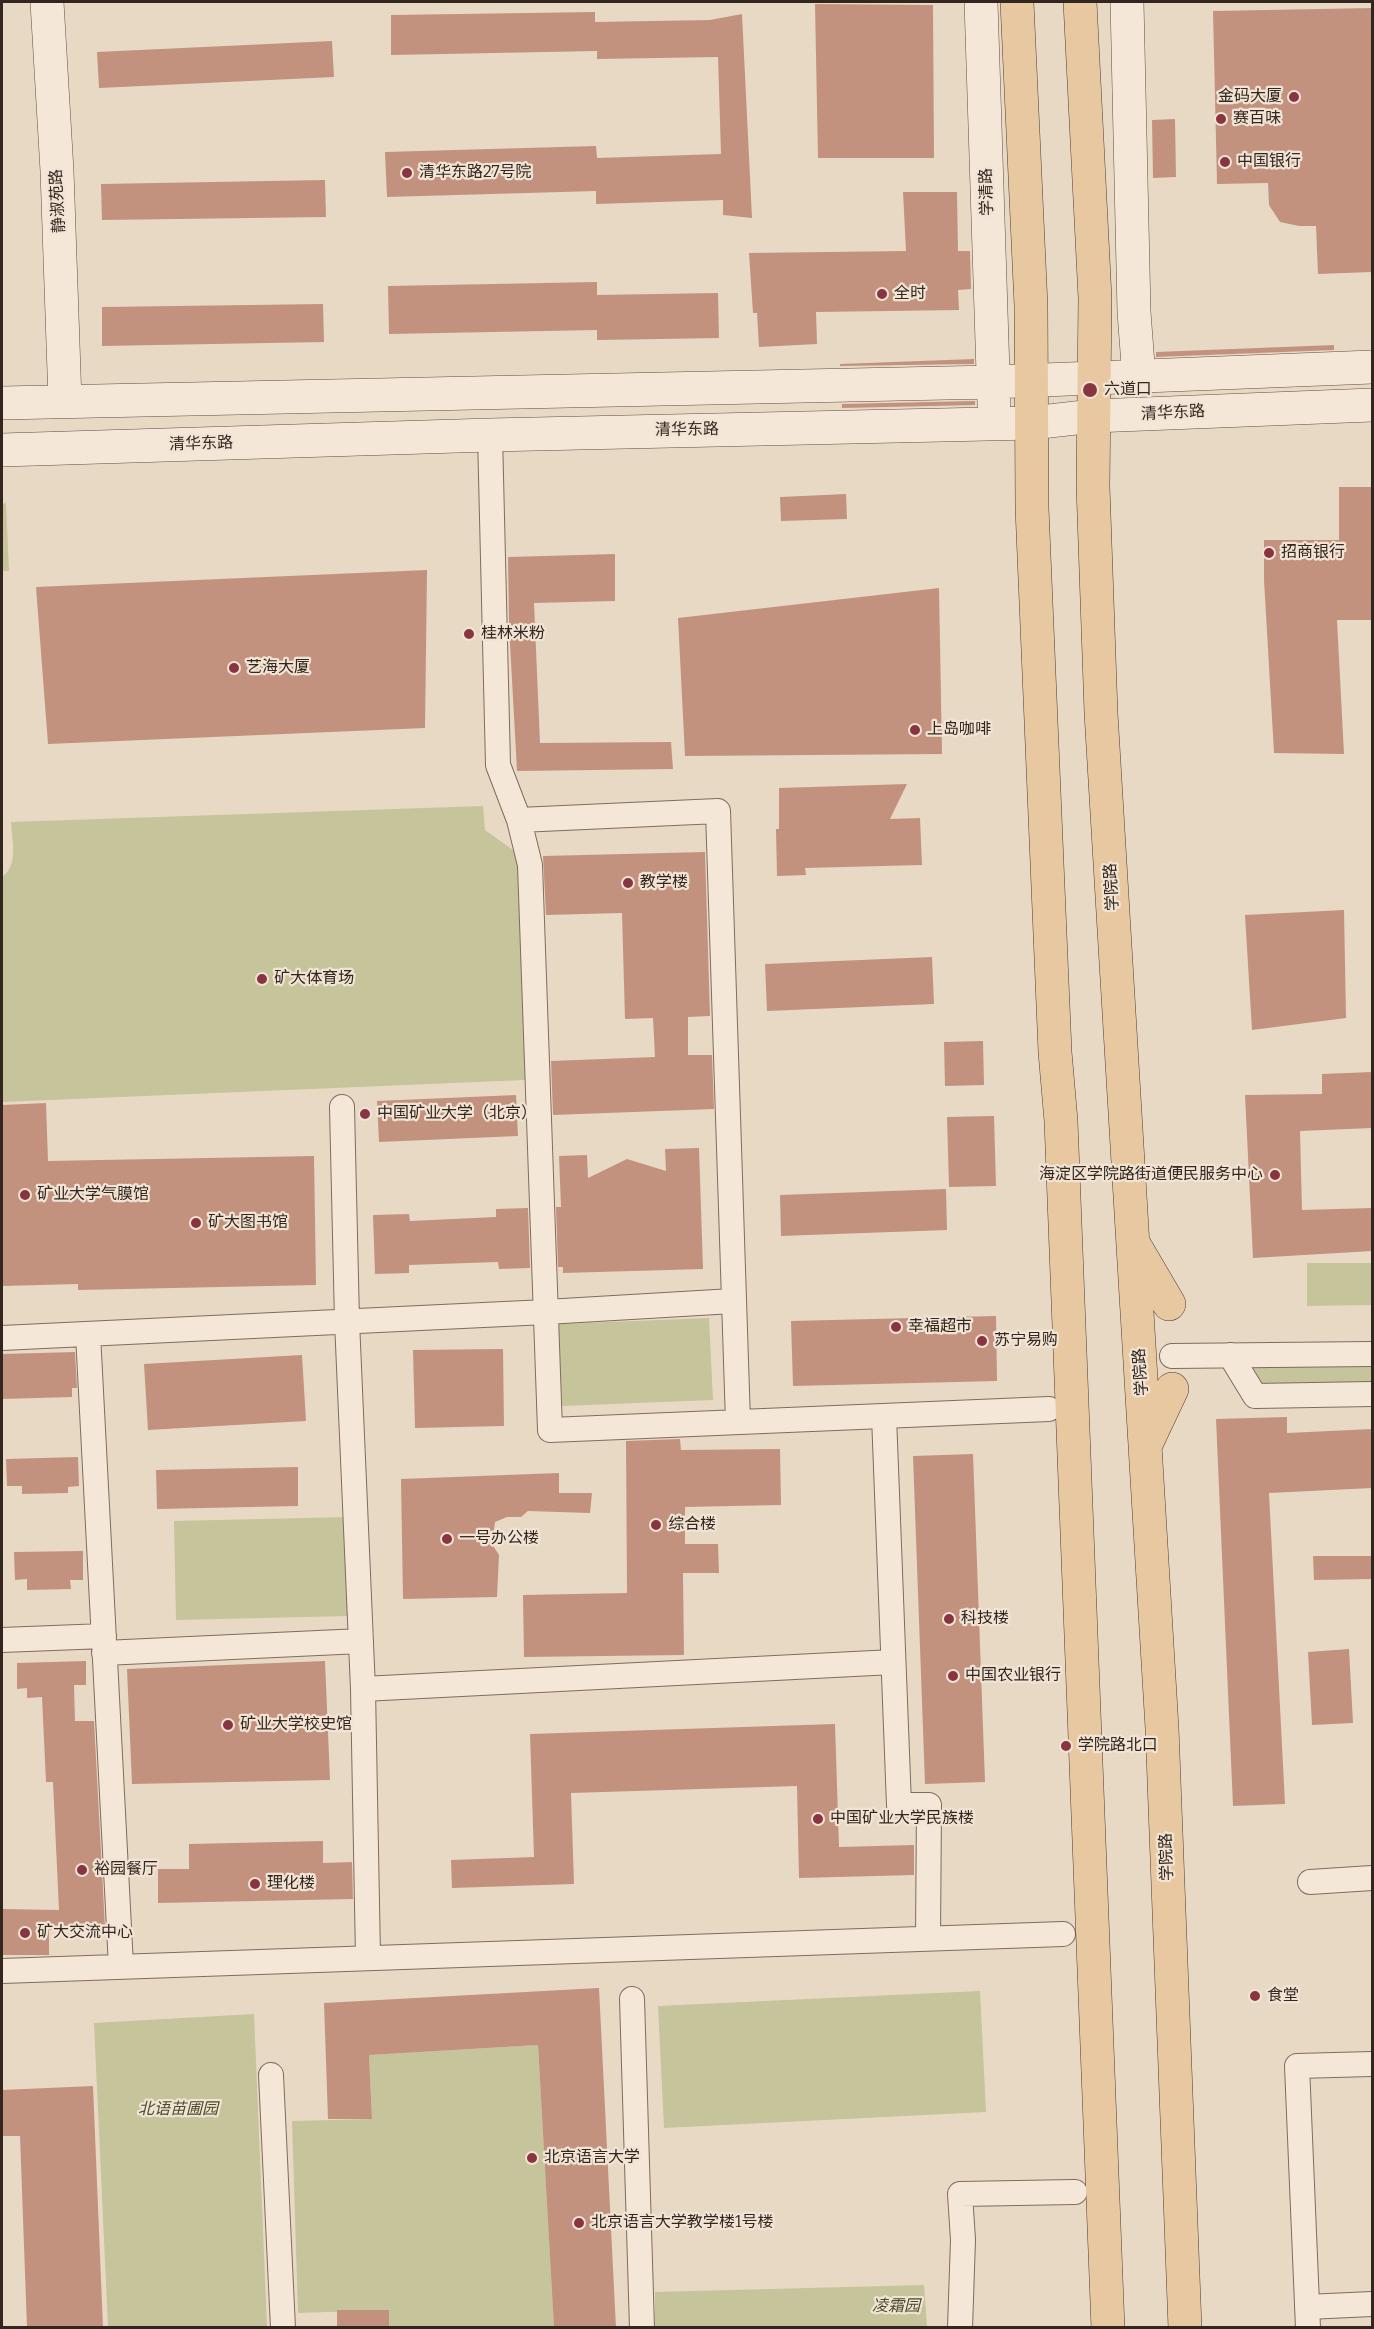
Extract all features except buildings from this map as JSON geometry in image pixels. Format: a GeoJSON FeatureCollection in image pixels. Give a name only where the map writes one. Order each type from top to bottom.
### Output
{"type":"FeatureCollection","features":[{"type":"Feature","properties":{"kind":"main road","name":"静淑苑路"},"geometry":{"type":"LineString","coordinates":[[35,449],[52,401],[57,171],[47,2]]}},
{"type":"Feature","properties":{"kind":"main road","name":"学清路"},"geometry":{"type":"LineString","coordinates":[[981,2],[994,423]]}},
{"type":"Feature","properties":{"kind":"main road"},"geometry":{"type":"LineString","coordinates":[[1017,2],[1031,306],[1032,508],[1055,1052],[1062,1133],[1108,2328]]}},
{"type":"Feature","properties":{"kind":"main road"},"geometry":{"type":"LineString","coordinates":[[1080,2],[1095,298],[1094,379]]}},
{"type":"Feature","properties":{"kind":"main road"},"geometry":{"type":"LineString","coordinates":[[1127,2],[1134,312],[1139,378]]}},
{"type":"Feature","properties":{"kind":"main road"},"geometry":{"type":"LineString","coordinates":[[2,403],[993,382],[1372,367]]}},
{"type":"Feature","properties":{"kind":"main road","name":"学院路"},"geometry":{"type":"LineString","coordinates":[[1094,379],[1093,486],[1101,712],[1162,1728],[1185,2328]]}},
{"type":"Feature","properties":{"kind":"main road"},"geometry":{"type":"LineString","coordinates":[[97,400],[99,448]]}},
{"type":"Feature","properties":{"kind":"main road","name":"清华东路"},"geometry":{"type":"LineString","coordinates":[[2,450],[490,435],[1032,423],[1094,416],[1372,405]]}},
{"type":"Feature","properties":{"kind":"main road"},"geometry":{"type":"LineString","coordinates":[[1038,1119],[1055,1052]]}},
{"type":"Feature","properties":{"kind":"main road"},"geometry":{"type":"LineString","coordinates":[[1133,1243],[1169,1304]]}},
{"type":"Feature","properties":{"kind":"main road"},"geometry":{"type":"LineString","coordinates":[[1144,1449],[1172,1389]]}},
{"type":"Feature","properties":{"kind":"street"},"geometry":{"type":"LineString","coordinates":[[490,435],[498,765],[519,820],[530,865],[550,1430],[1048,1409]]}},
{"type":"Feature","properties":{"kind":"street"},"geometry":{"type":"LineString","coordinates":[[519,820],[718,811],[738,1422]]}},
{"type":"Feature","properties":{"kind":"street"},"geometry":{"type":"LineString","coordinates":[[342,1107],[347,1322],[363,1689],[368,1957]]}},
{"type":"Feature","properties":{"kind":"street"},"geometry":{"type":"LineString","coordinates":[[2,1338],[733,1301]]}},
{"type":"Feature","properties":{"kind":"street"},"geometry":{"type":"LineString","coordinates":[[88,1334],[121,1966]]}},
{"type":"Feature","properties":{"kind":"street"},"geometry":{"type":"LineString","coordinates":[[1172,1356],[1372,1354]]}},
{"type":"Feature","properties":{"kind":"street"},"geometry":{"type":"LineString","coordinates":[[1230,1355],[1254,1396],[1372,1394]]}},
{"type":"Feature","properties":{"kind":"street"},"geometry":{"type":"LineString","coordinates":[[884,1416],[899,1805],[929,1805],[928,1938]]}},
{"type":"Feature","properties":{"kind":"street"},"geometry":{"type":"LineString","coordinates":[[2,1640],[104,1645],[361,1641]]}},
{"type":"Feature","properties":{"kind":"street"},"geometry":{"type":"LineString","coordinates":[[363,1689],[893,1662]]}},
{"type":"Feature","properties":{"kind":"street"},"geometry":{"type":"LineString","coordinates":[[1310,1882],[1372,1878]]}},
{"type":"Feature","properties":{"kind":"street"},"geometry":{"type":"LineString","coordinates":[[2,1971],[1063,1934]]}},
{"type":"Feature","properties":{"kind":"street"},"geometry":{"type":"LineString","coordinates":[[632,1998],[642,2328]]}},
{"type":"Feature","properties":{"kind":"street"},"geometry":{"type":"LineString","coordinates":[[1372,2064],[1297,2066],[1307,2318],[1372,2304]]}},
{"type":"Feature","properties":{"kind":"street"},"geometry":{"type":"LineString","coordinates":[[271,2075],[283,2328]]}},
{"type":"Feature","properties":{"kind":"street"},"geometry":{"type":"LineString","coordinates":[[960,2328],[963,2240],[960,2194],[1075,2192]]}},
{"type":"Feature","properties":{"kind":"green space"},"geometry":{"type":"Polygon","coordinates":[[[6,503],[9,571],[2,571],[2,504],[6,503]]]}},
{"type":"Feature","properties":{"kind":"green space","name":"矿大体育场"},"geometry":{"type":"Polygon","coordinates":[[[483,806],[485,830],[520,855],[525,1080],[2,1102],[2,877],[11,866],[13,859],[11,822],[483,806]]]}},
{"type":"Feature","properties":{"kind":"green space"},"geometry":{"type":"Polygon","coordinates":[[[1307,1263],[1372,1263],[1372,1305],[1307,1306],[1307,1263]]]}},
{"type":"Feature","properties":{"kind":"green space"},"geometry":{"type":"Polygon","coordinates":[[[709,1318],[713,1400],[562,1406],[558,1324],[709,1318]]]}},
{"type":"Feature","properties":{"kind":"green space"},"geometry":{"type":"Polygon","coordinates":[[[1372,1359],[1372,1388],[1249,1388],[1249,1361],[1372,1359]]]}},
{"type":"Feature","properties":{"kind":"green space"},"geometry":{"type":"Polygon","coordinates":[[[347,1517],[349,1616],[176,1620],[174,1521],[347,1517]]]}},
{"type":"Feature","properties":{"kind":"green space"},"geometry":{"type":"Polygon","coordinates":[[[980,1991],[986,2112],[664,2128],[658,2006],[980,1991]]]}},
{"type":"Feature","properties":{"kind":"green space","name":"北语苗圃园"},"geometry":{"type":"Polygon","coordinates":[[[254,2014],[267,2327],[108,2327],[94,2023],[254,2014]]]}},
{"type":"Feature","properties":{"kind":"green space"},"geometry":{"type":"Polygon","coordinates":[[[538,2045],[554,2327],[389,2327],[389,2310],[298,2313],[292,2121],[372,2119],[369,2055],[538,2045]]]}},
{"type":"Feature","properties":{"kind":"green space","name":"凌霜园"},"geometry":{"type":"Polygon","coordinates":[[[924,2285],[927,2327],[655,2327],[655,2292],[924,2285]]]}},
{"type":"Feature","properties":{"kind":"place","name":"金码大厦"},"geometry":{"type":"Point","coordinates":[1294,97]}},
{"type":"Feature","properties":{"kind":"place","name":"赛百味"},"geometry":{"type":"Point","coordinates":[1221,119]}},
{"type":"Feature","properties":{"kind":"place","name":"中国银行"},"geometry":{"type":"Point","coordinates":[1225,162]}},
{"type":"Feature","properties":{"kind":"place","name":"清华东路27号院"},"geometry":{"type":"Point","coordinates":[407,173]}},
{"type":"Feature","properties":{"kind":"place","name":"全时"},"geometry":{"type":"Point","coordinates":[882,294]}},
{"type":"Feature","properties":{"kind":"place","name":"六道口"},"geometry":{"type":"Point","coordinates":[1090,390]}},
{"type":"Feature","properties":{"kind":"place","name":"招商银行"},"geometry":{"type":"Point","coordinates":[1269,553]}},
{"type":"Feature","properties":{"kind":"place","name":"桂林米粉"},"geometry":{"type":"Point","coordinates":[469,634]}},
{"type":"Feature","properties":{"kind":"place","name":"艺海大厦"},"geometry":{"type":"Point","coordinates":[234,668]}},
{"type":"Feature","properties":{"kind":"place","name":"上岛咖啡"},"geometry":{"type":"Point","coordinates":[915,730]}},
{"type":"Feature","properties":{"kind":"place","name":"教学楼"},"geometry":{"type":"Point","coordinates":[628,883]}},
{"type":"Feature","properties":{"kind":"place","name":"矿大体育场"},"geometry":{"type":"Point","coordinates":[262,979]}},
{"type":"Feature","properties":{"kind":"place","name":"中国矿业大学（北京）"},"geometry":{"type":"Point","coordinates":[365,1114]}},
{"type":"Feature","properties":{"kind":"place","name":"海淀区学院路街道便民服务中心"},"geometry":{"type":"Point","coordinates":[1275,1175]}},
{"type":"Feature","properties":{"kind":"place","name":"矿业大学气膜馆"},"geometry":{"type":"Point","coordinates":[25,1195]}},
{"type":"Feature","properties":{"kind":"place","name":"矿大图书馆"},"geometry":{"type":"Point","coordinates":[196,1223]}},
{"type":"Feature","properties":{"kind":"place","name":"幸福超市"},"geometry":{"type":"Point","coordinates":[896,1327]}},
{"type":"Feature","properties":{"kind":"place","name":"苏宁易购"},"geometry":{"type":"Point","coordinates":[982,1341]}},
{"type":"Feature","properties":{"kind":"place","name":"综合楼"},"geometry":{"type":"Point","coordinates":[656,1525]}},
{"type":"Feature","properties":{"kind":"place","name":"一号办公楼"},"geometry":{"type":"Point","coordinates":[447,1539]}},
{"type":"Feature","properties":{"kind":"place","name":"科技楼"},"geometry":{"type":"Point","coordinates":[949,1619]}},
{"type":"Feature","properties":{"kind":"place","name":"中国农业银行"},"geometry":{"type":"Point","coordinates":[953,1676]}},
{"type":"Feature","properties":{"kind":"place","name":"矿业大学校史馆"},"geometry":{"type":"Point","coordinates":[228,1725]}},
{"type":"Feature","properties":{"kind":"place","name":"学院路北口"},"geometry":{"type":"Point","coordinates":[1066,1746]}},
{"type":"Feature","properties":{"kind":"place","name":"中国矿业大学民族楼"},"geometry":{"type":"Point","coordinates":[818,1819]}},
{"type":"Feature","properties":{"kind":"place","name":"裕园餐厅"},"geometry":{"type":"Point","coordinates":[82,1870]}},
{"type":"Feature","properties":{"kind":"place","name":"理化楼"},"geometry":{"type":"Point","coordinates":[255,1884]}},
{"type":"Feature","properties":{"kind":"place","name":"矿大交流中心"},"geometry":{"type":"Point","coordinates":[25,1933]}},
{"type":"Feature","properties":{"kind":"place","name":"食堂"},"geometry":{"type":"Point","coordinates":[1255,1996]}},
{"type":"Feature","properties":{"kind":"place","name":"北京语言大学"},"geometry":{"type":"Point","coordinates":[532,2158]}},
{"type":"Feature","properties":{"kind":"place","name":"北京语言大学教学楼1号楼"},"geometry":{"type":"Point","coordinates":[579,2223]}}]}
